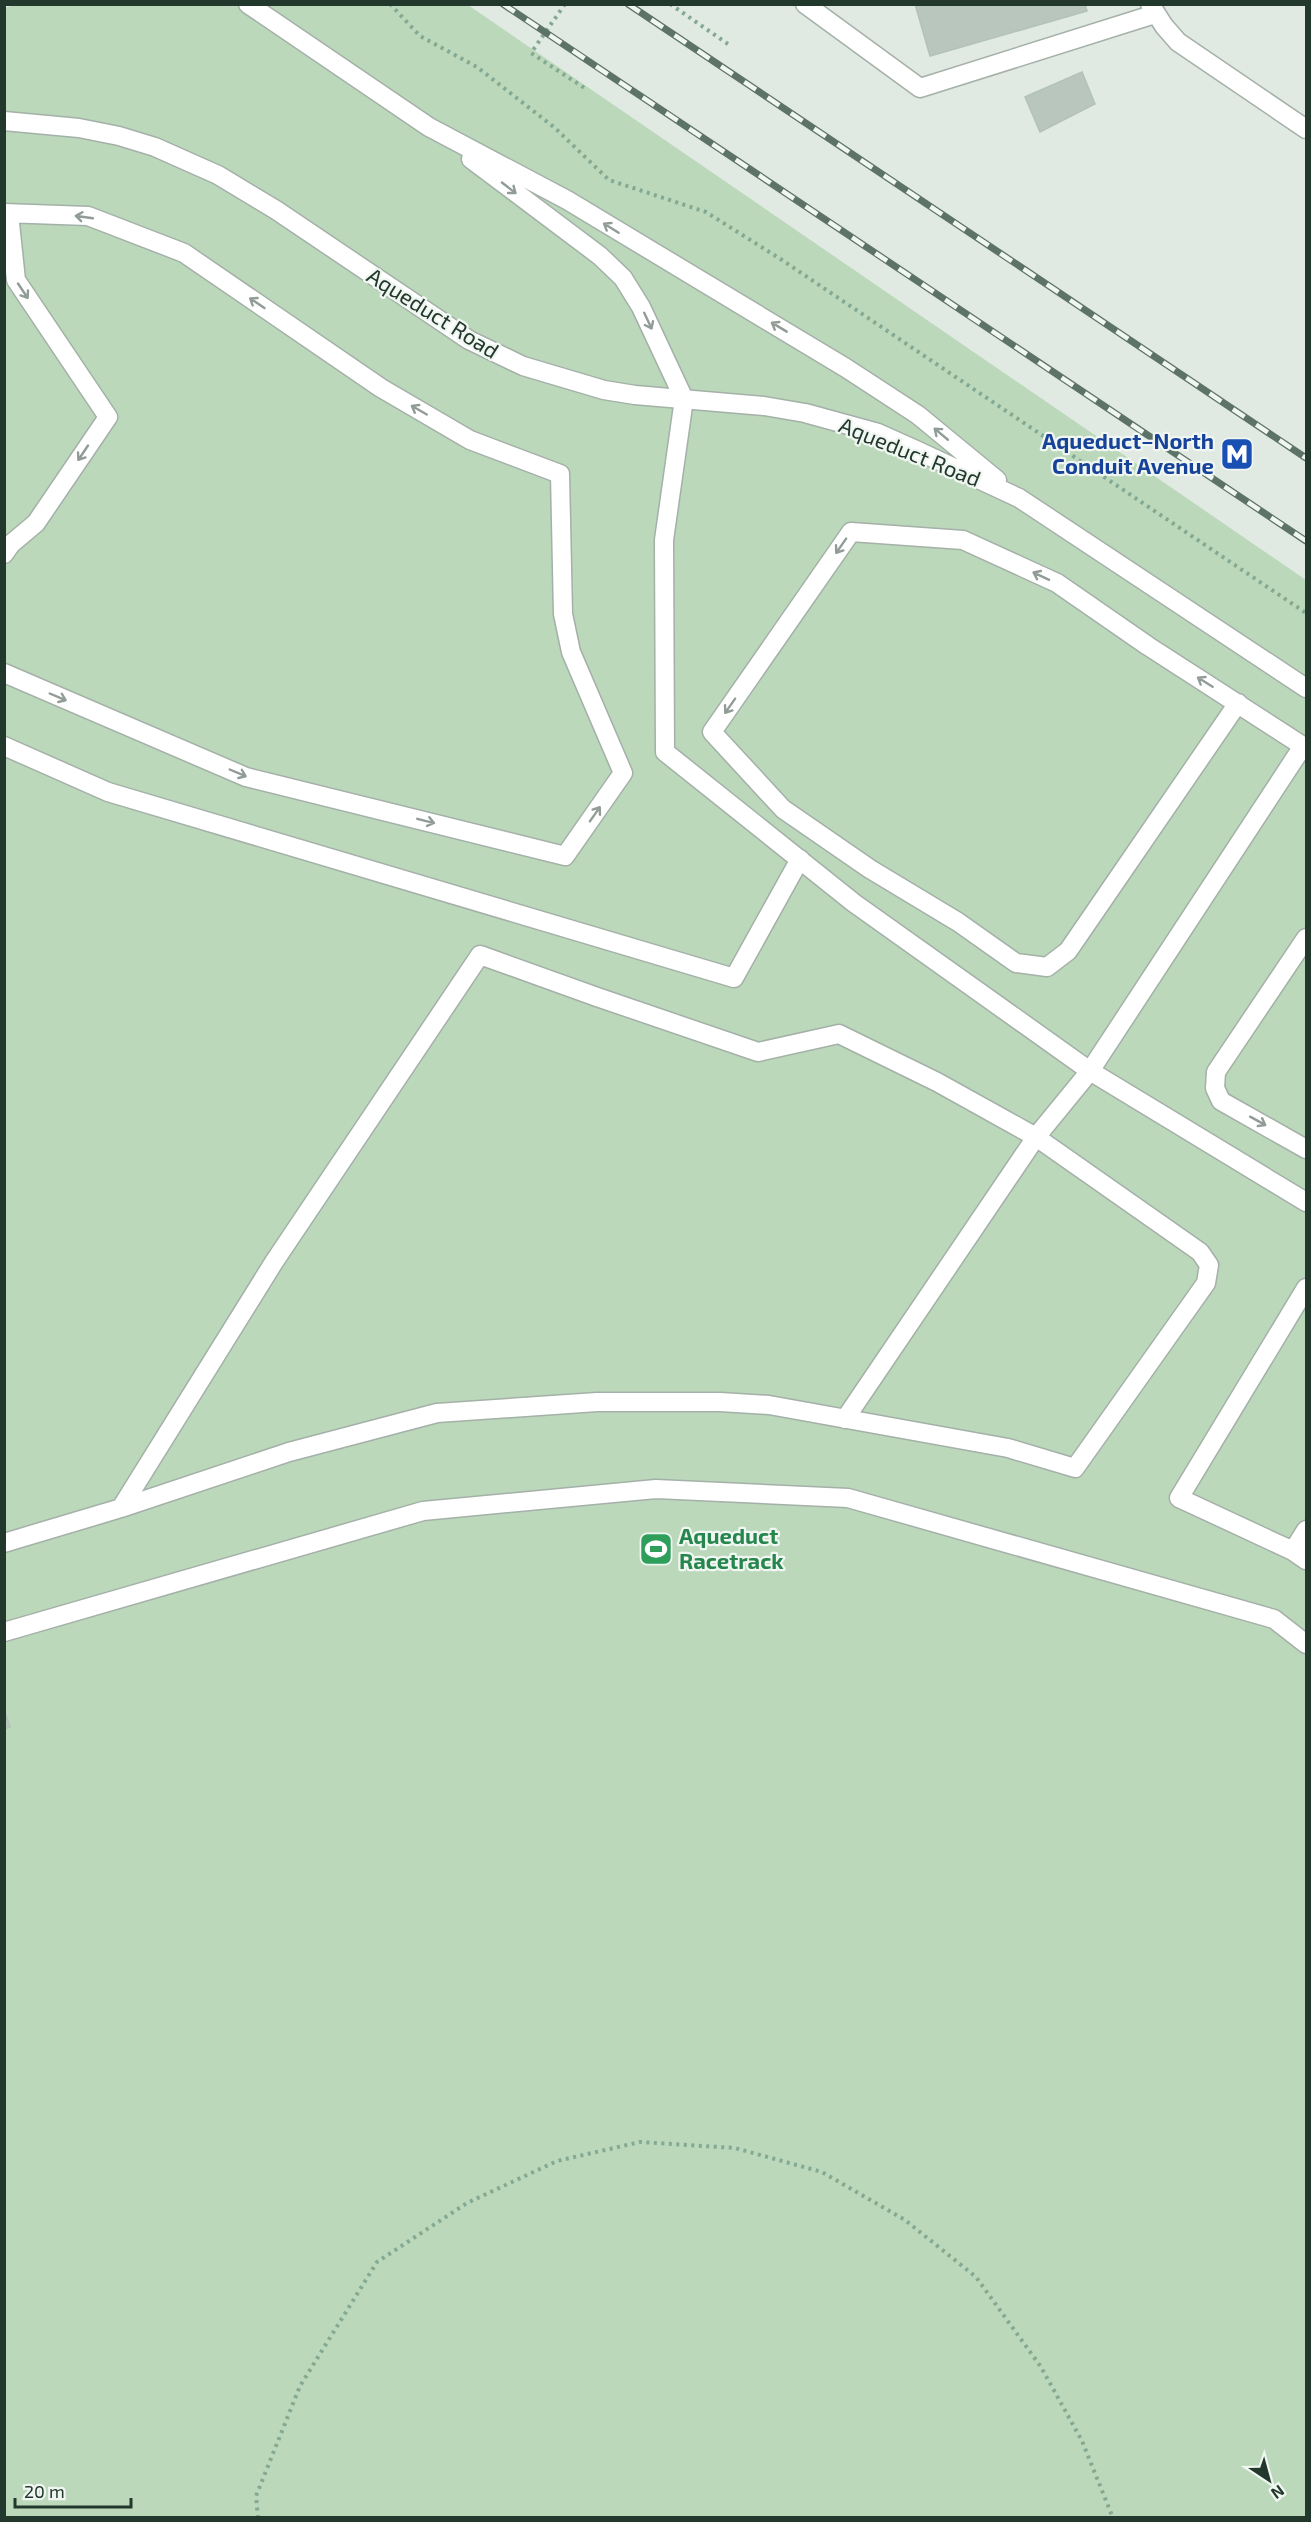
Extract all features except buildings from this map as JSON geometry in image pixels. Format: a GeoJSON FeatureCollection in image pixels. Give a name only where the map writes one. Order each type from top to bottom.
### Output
{"type":"FeatureCollection","features":[{"type":"Feature","properties":{"kind":"street","name":"Aqueduct Road"},"geometry":{"type":"LineString","coordinates":[[248,4],[429,127],[567,200],[846,368],[918,415],[1019,498],[1306,688]]}},
{"type":"Feature","properties":{"kind":"street"},"geometry":{"type":"LineString","coordinates":[[805,4],[920,88],[1152,9],[1178,42],[1306,129]]}},
{"type":"Feature","properties":{"kind":"street","name":"Aqueduct Road"},"geometry":{"type":"LineString","coordinates":[[4,121],[79,128],[155,147],[218,175],[244,190],[442,323],[495,354],[532,369],[604,390],[764,406],[839,421],[887,437],[1019,498]]}},
{"type":"Feature","properties":{"kind":"street"},"geometry":{"type":"LineString","coordinates":[[429,127],[600,256],[617,272],[632,290],[641,307],[684,399],[664,540],[665,752],[854,903],[1090,1071],[1306,1202]]}},
{"type":"Feature","properties":{"kind":"street"},"geometry":{"type":"LineString","coordinates":[[4,554],[11,544],[36,523],[108,417],[16,280],[7,213],[88,216],[184,253],[391,393],[470,440],[560,474],[563,614],[571,652],[623,773],[565,856],[246,777],[4,673]]}},
{"type":"Feature","properties":{"kind":"street"},"geometry":{"type":"LineString","coordinates":[[845,1419],[1036,1137],[1090,1071],[1305,747],[1238,703],[1148,646],[1057,583],[963,540],[851,532],[712,732],[783,809],[870,869],[958,922],[1016,963],[1047,967],[1068,951],[1238,703]]}},
{"type":"Feature","properties":{"kind":"street"},"geometry":{"type":"LineString","coordinates":[[4,746],[108,792],[734,978],[800,859]]}},
{"type":"Feature","properties":{"kind":"street"},"geometry":{"type":"LineString","coordinates":[[1306,938],[1216,1072],[1215,1088],[1221,1101],[1306,1149]]}},
{"type":"Feature","properties":{"kind":"street"},"geometry":{"type":"LineString","coordinates":[[4,1543],[121,1508],[289,1452],[437,1413],[597,1402],[720,1402],[769,1405],[1008,1448],[1075,1468],[1206,1283],[1209,1265],[1200,1252],[1036,1137],[937,1082],[839,1034],[758,1052],[480,955],[274,1262],[121,1508]]}},
{"type":"Feature","properties":{"kind":"street"},"geometry":{"type":"LineString","coordinates":[[1306,1288],[1179,1498],[1300,1555],[1306,1530]]}},
{"type":"Feature","properties":{"kind":"street"},"geometry":{"type":"LineString","coordinates":[[4,1632],[423,1511],[656,1489],[848,1498],[1274,1619],[1306,1644]]}},
{"type":"Feature","properties":{"kind":"path"},"geometry":{"type":"LineString","coordinates":[[390,4],[420,36],[477,67],[555,128],[609,180],[706,212],[782,260],[1306,613]]}},
{"type":"Feature","properties":{"kind":"path"},"geometry":{"type":"LineString","coordinates":[[565,4],[531,53],[586,89]]}},
{"type":"Feature","properties":{"kind":"path"},"geometry":{"type":"LineString","coordinates":[[670,4],[728,44]]}},
{"type":"Feature","properties":{"kind":"path"},"geometry":{"type":"LineString","coordinates":[[258,2517],[256,2496],[300,2386],[377,2262],[467,2203],[557,2161],[640,2142],[735,2148],[822,2172],[905,2220],[976,2277],[1041,2367],[1082,2441],[1113,2517]]}},
{"type":"Feature","properties":{"kind":"green space","name":"Aqueduct Racetrack"},"geometry":{"type":"Polygon","coordinates":[[[17,4],[468,5],[1306,580],[1306,2517],[5,2518],[5,8],[17,4]]]}},
{"type":"Feature","properties":{"kind":"railway"},"geometry":{"type":"LineString","coordinates":[[503,4],[1306,541]]}},
{"type":"Feature","properties":{"kind":"railway"},"geometry":{"type":"LineString","coordinates":[[628,4],[1306,458]]}},
{"type":"Feature","properties":{"kind":"place","name":"Aqueduct–North Conduit Avenue"},"geometry":{"type":"Point","coordinates":[1237,454]}},
{"type":"Feature","properties":{"kind":"place","name":"Aqueduct Racetrack"},"geometry":{"type":"Point","coordinates":[656,1549]}}]}
